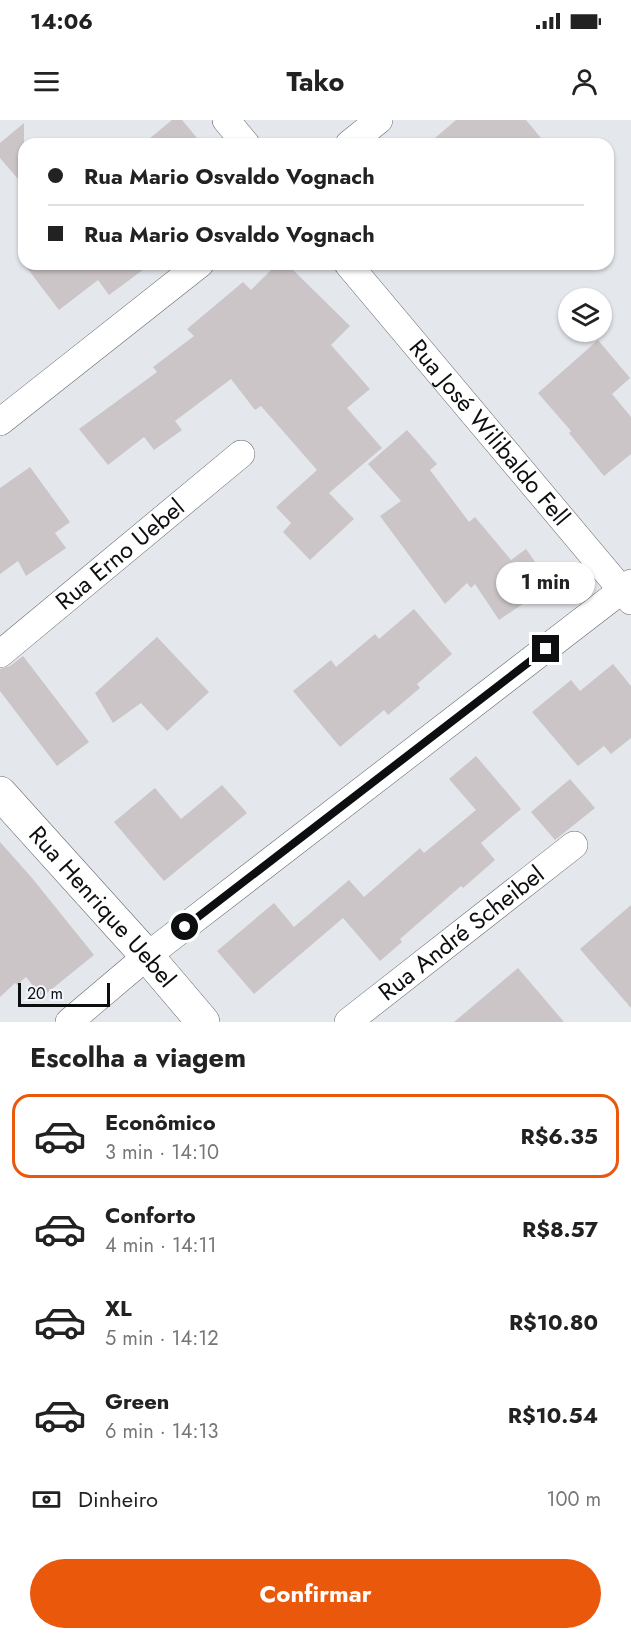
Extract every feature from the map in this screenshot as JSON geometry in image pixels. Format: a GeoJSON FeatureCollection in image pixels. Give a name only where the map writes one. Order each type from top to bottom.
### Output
{"type":"FeatureCollection","features":[{"type":"Feature","properties":{"kind":"street"},"geometry":{"type":"LineString","coordinates":[[226,120],[241,138]]}},
{"type":"Feature","properties":{"kind":"street"},"geometry":{"type":"LineString","coordinates":[[356,138],[378,120]]}},
{"type":"Feature","properties":{"kind":"street"},"geometry":{"type":"LineString","coordinates":[[0,422],[192,270]]}},
{"type":"Feature","properties":{"kind":"street","name":"Rua José Wilibaldo Fell"},"geometry":{"type":"LineString","coordinates":[[353,270],[628,592]]}},
{"type":"Feature","properties":{"kind":"street","name":"Rua Erno Uebel"},"geometry":{"type":"LineString","coordinates":[[0,654],[241,454]]}},
{"type":"Feature","properties":{"kind":"street"},"geometry":{"type":"LineString","coordinates":[[69,1022],[147,956],[628,592]]}},
{"type":"Feature","properties":{"kind":"street","name":"Rua Henrique Uebel"},"geometry":{"type":"LineString","coordinates":[[0,793],[147,956],[203,1022]]}},
{"type":"Feature","properties":{"kind":"street","name":"Rua André Scheibel"},"geometry":{"type":"LineString","coordinates":[[348,1022],[574,845]]}},
{"type":"Feature","properties":{"kind":"building"},"geometry":{"type":"Polygon","coordinates":[[[172,120],[182,120],[197,138],[150,138],[172,120]]]}},
{"type":"Feature","properties":{"kind":"building"},"geometry":{"type":"Polygon","coordinates":[[[456,120],[526,120],[541,138],[435,138],[456,120]]]}},
{"type":"Feature","properties":{"kind":"building"},"geometry":{"type":"Polygon","coordinates":[[[24,123],[24,138],[18,138],[18,179],[0,158],[0,143],[24,123]]]}},
{"type":"Feature","properties":{"kind":"building"},"geometry":{"type":"Polygon","coordinates":[[[29,270],[143,270],[109,295],[98,280],[59,310],[29,270]]]}},
{"type":"Feature","properties":{"kind":"building"},"geometry":{"type":"Polygon","coordinates":[[[271,270],[293,270],[350,326],[331,345],[370,389],[347,408],[382,448],[329,493],[354,519],[310,560],[283,532],[291,523],[276,507],[317,470],[261,406],[255,410],[231,379],[175,421],[182,430],[154,450],[144,437],[108,465],[79,429],[157,372],[153,367],[194,336],[187,329],[243,282],[251,290],[271,270]]]}},
{"type":"Feature","properties":{"kind":"building"},"geometry":{"type":"Polygon","coordinates":[[[596,342],[600,342],[630,378],[612,394],[631,417],[631,454],[604,476],[569,433],[571,431],[538,393],[596,342]]]}},
{"type":"Feature","properties":{"kind":"building"},"geometry":{"type":"Polygon","coordinates":[[[407,430],[437,464],[430,470],[469,522],[475,517],[511,560],[526,549],[551,585],[499,620],[475,584],[471,588],[467,583],[445,604],[380,516],[401,501],[368,464],[407,430]]]}},
{"type":"Feature","properties":{"kind":"building"},"geometry":{"type":"Polygon","coordinates":[[[30,467],[70,522],[55,533],[66,548],[26,576],[18,561],[0,574],[0,488],[30,467]]]}},
{"type":"Feature","properties":{"kind":"building"},"geometry":{"type":"Polygon","coordinates":[[[414,609],[452,654],[417,684],[420,688],[388,715],[384,710],[340,747],[293,691],[331,660],[336,667],[375,634],[379,639],[414,609]]]}},
{"type":"Feature","properties":{"kind":"building"},"geometry":{"type":"Polygon","coordinates":[[[157,637],[209,692],[167,731],[141,703],[113,723],[95,693],[157,637]]]}},
{"type":"Feature","properties":{"kind":"building"},"geometry":{"type":"Polygon","coordinates":[[[23,656],[89,742],[57,766],[0,691],[0,669],[10,666],[23,656]]]}},
{"type":"Feature","properties":{"kind":"building"},"geometry":{"type":"Polygon","coordinates":[[[613,664],[631,686],[631,738],[611,754],[604,746],[578,766],[532,712],[571,680],[580,691],[613,664]]]}},
{"type":"Feature","properties":{"kind":"building"},"geometry":{"type":"Polygon","coordinates":[[[476,756],[521,809],[481,843],[495,860],[400,939],[402,942],[380,961],[343,918],[254,994],[217,951],[274,903],[294,927],[349,880],[364,897],[420,848],[424,853],[476,810],[449,779],[476,756]]]}},
{"type":"Feature","properties":{"kind":"building"},"geometry":{"type":"Polygon","coordinates":[[[570,779],[595,808],[555,840],[531,812],[570,779]]]}},
{"type":"Feature","properties":{"kind":"building"},"geometry":{"type":"Polygon","coordinates":[[[222,785],[247,813],[164,881],[114,822],[155,788],[181,819],[222,785]]]}},
{"type":"Feature","properties":{"kind":"building"},"geometry":{"type":"Polygon","coordinates":[[[0,842],[94,955],[42,997],[26,977],[17,985],[15,983],[0,997],[0,842]]]}},
{"type":"Feature","properties":{"kind":"building"},"geometry":{"type":"Polygon","coordinates":[[[631,905],[631,1008],[580,949],[631,905]]]}},
{"type":"Feature","properties":{"kind":"building"},"geometry":{"type":"Polygon","coordinates":[[[518,968],[564,1022],[454,1022],[518,968]]]}},
{"type":"Feature","properties":{"kind":"route"},"geometry":{"type":"LineString","coordinates":[[185,927],[546,649]]}}]}
